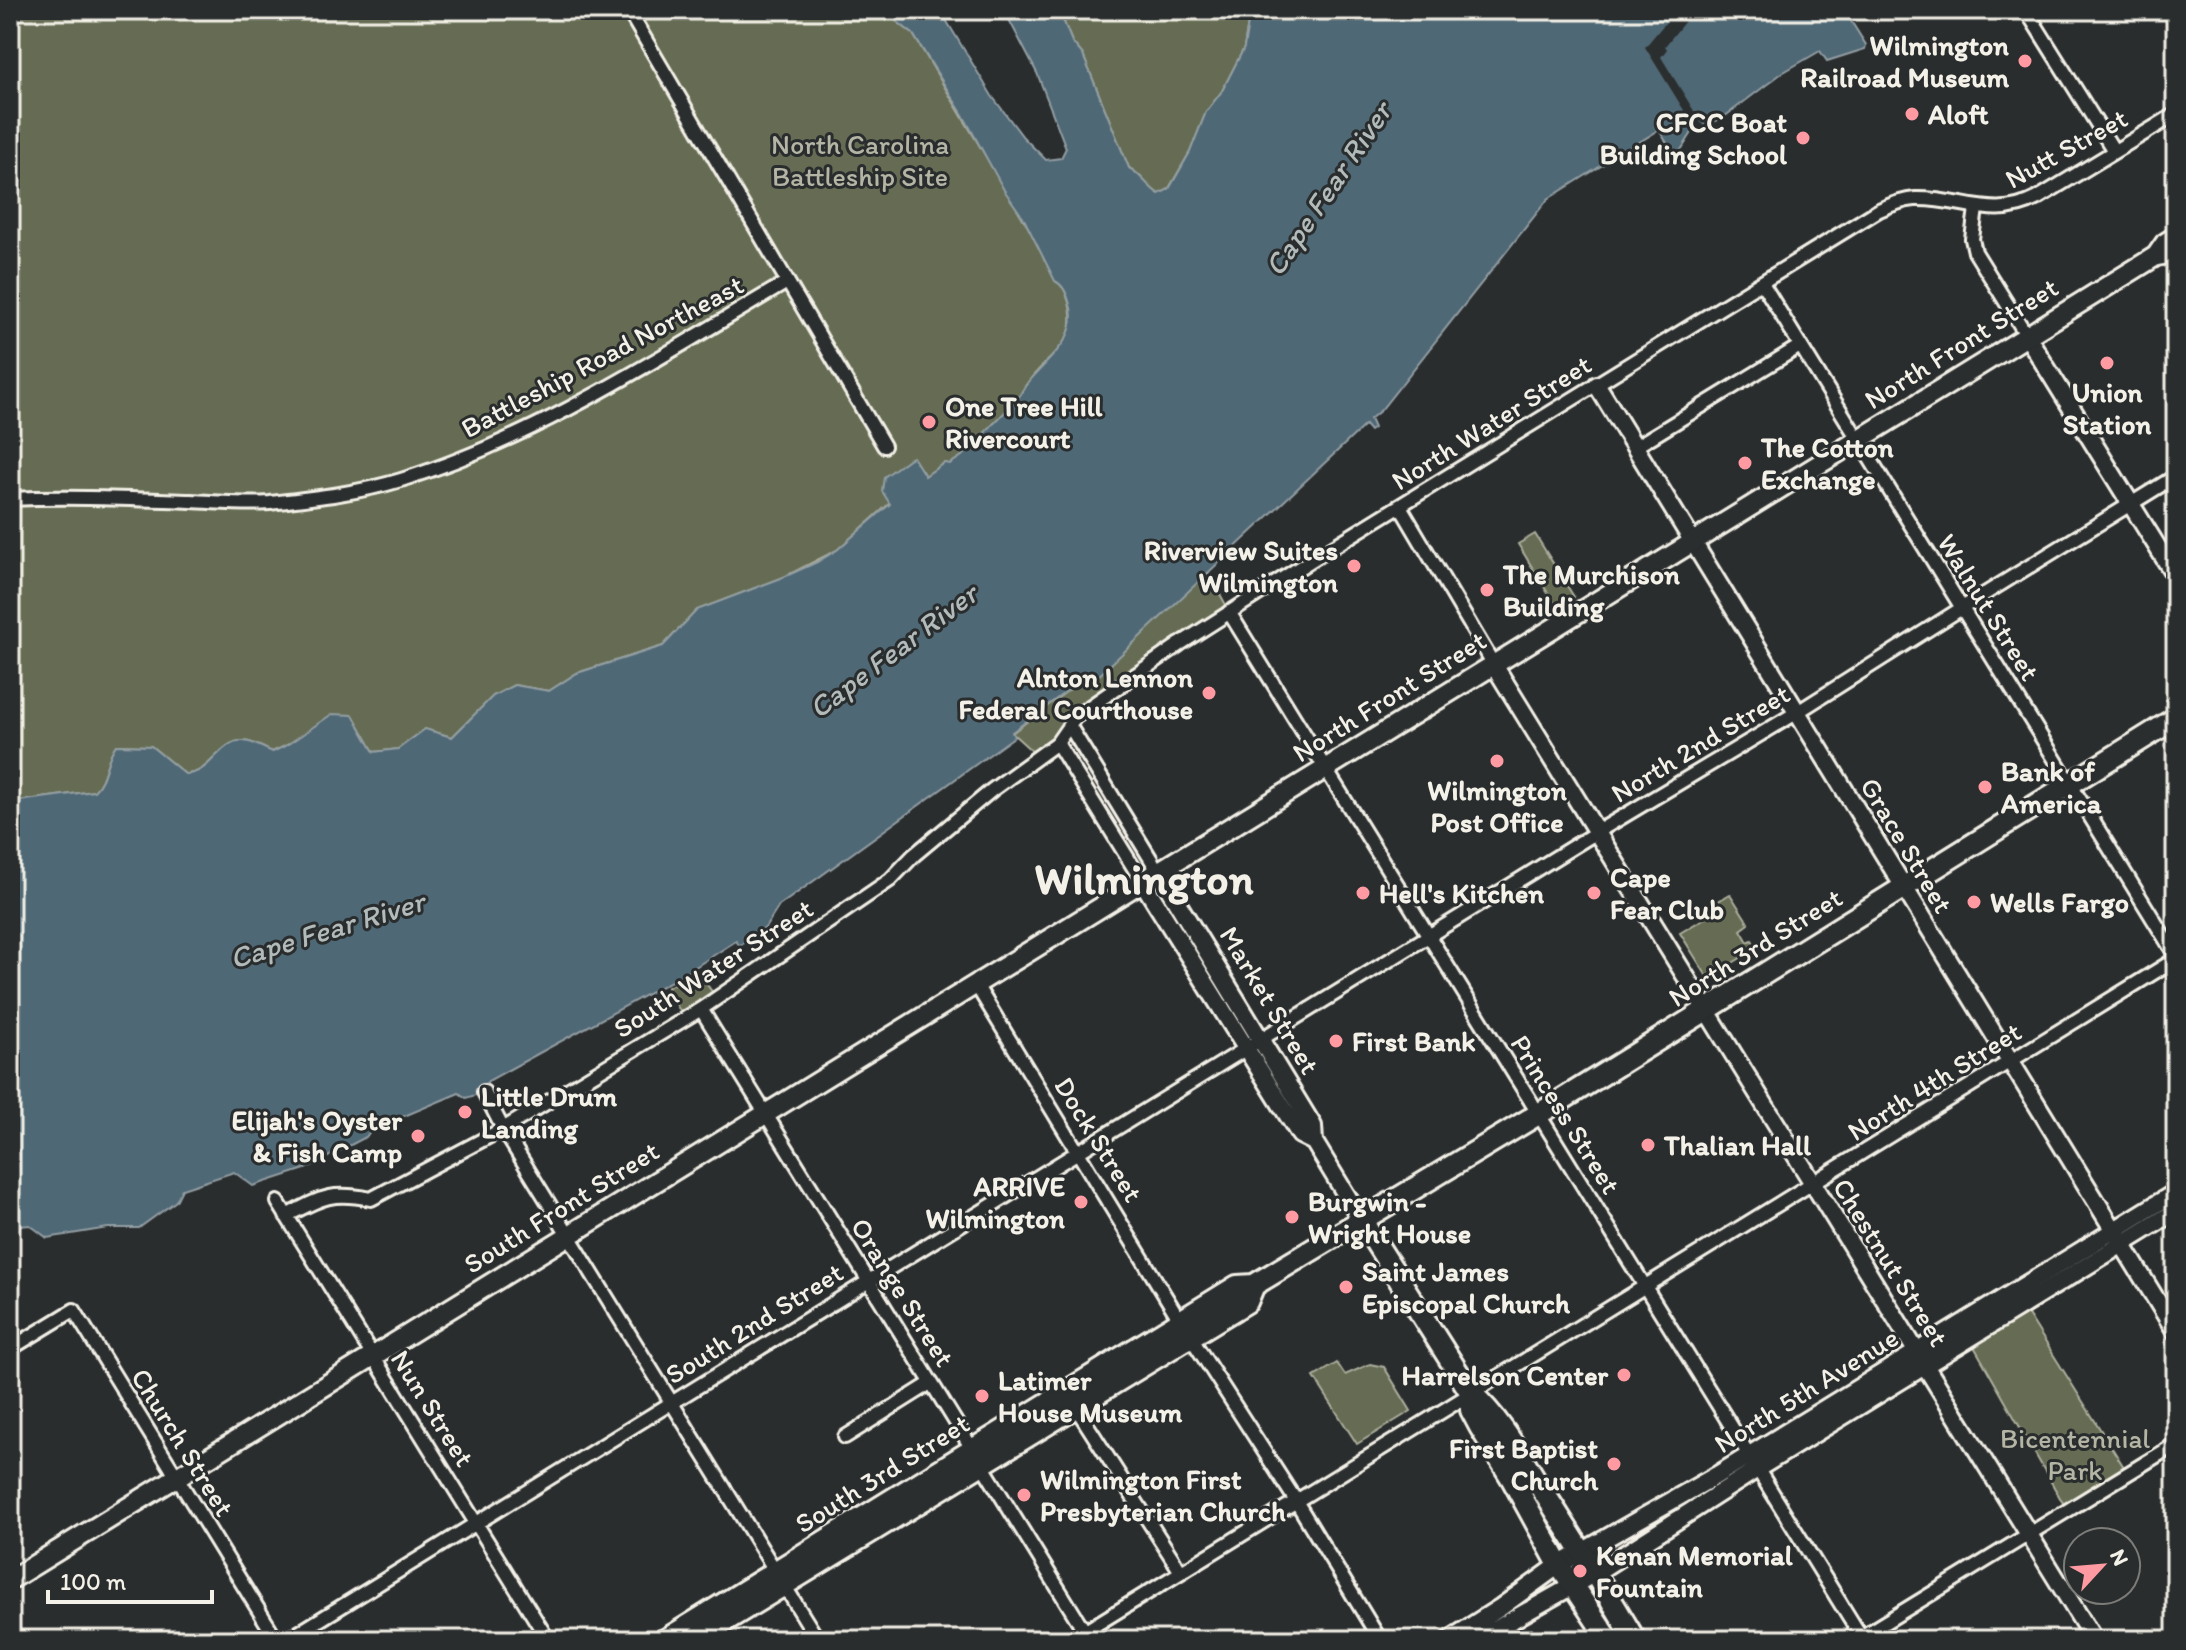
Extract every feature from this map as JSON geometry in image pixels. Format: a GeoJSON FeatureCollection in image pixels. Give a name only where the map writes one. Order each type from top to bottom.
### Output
{"type":"FeatureCollection","features":[{"type":"Feature","properties":{"kind":"main road","name":"North Front Street"},"geometry":{"type":"LineString","coordinates":[[1142,881],[2092,296],[2156,256],[2165,243],[2176,236]]}},
{"type":"Feature","properties":{"kind":"main road","name":"North Front Street"},"geometry":{"type":"LineString","coordinates":[[2156,256],[2176,253]]}},
{"type":"Feature","properties":{"kind":"main road","name":"North 3rd Street"},"geometry":{"type":"LineString","coordinates":[[1362,1221],[2176,718]]}},
{"type":"Feature","properties":{"kind":"main road","name":"South Front Street"},"geometry":{"type":"LineString","coordinates":[[10,1580],[1142,881]]}},
{"type":"Feature","properties":{"kind":"main road","name":"South 3rd Street"},"geometry":{"type":"LineString","coordinates":[[977,1457],[1075,1406],[1186,1329],[1237,1286],[1254,1285],[1362,1221]]}},
{"type":"Feature","properties":{"kind":"main road","name":"Market Street"},"geometry":{"type":"LineString","coordinates":[[1362,1221],[1471,1393],[1490,1410],[1583,1552],[1635,1640]]}},
{"type":"Feature","properties":{"kind":"main road","name":"South 3rd Street"},"geometry":{"type":"LineString","coordinates":[[665,1640],[780,1578],[1186,1329]]}},
{"type":"Feature","properties":{"kind":"main road","name":"Market Street"},"geometry":{"type":"LineString","coordinates":[[1471,1393],[1471,1410],[1480,1427],[1559,1565],[1609,1640]]}},
{"type":"Feature","properties":{"kind":"main road","name":"South 3rd Street"},"geometry":{"type":"LineString","coordinates":[[694,1640],[780,1578]]}},
{"type":"Feature","properties":{"kind":"street"},"geometry":{"type":"LineString","coordinates":[[628,10],[884,446]]}},
{"type":"Feature","properties":{"kind":"street"},"geometry":{"type":"LineString","coordinates":[[2026,10],[2114,151]]}},
{"type":"Feature","properties":{"kind":"street","name":"Nutt Street"},"geometry":{"type":"LineString","coordinates":[[1976,208],[2000,210],[2028,203],[2176,114]]}},
{"type":"Feature","properties":{"kind":"street","name":"North Water Street"},"geometry":{"type":"LineString","coordinates":[[1057,743],[1075,717],[1229,612],[1889,205],[1916,199],[1976,208]]}},
{"type":"Feature","properties":{"kind":"street"},"geometry":{"type":"LineString","coordinates":[[1976,208],[1972,239],[1975,252],[2176,577]]}},
{"type":"Feature","properties":{"kind":"street","name":"Battleship Road Northeast"},"geometry":{"type":"LineString","coordinates":[[10,499],[52,497],[266,503],[399,481],[514,437],[657,359],[787,282]]}},
{"type":"Feature","properties":{"kind":"street","name":"Walnut Street"},"geometry":{"type":"LineString","coordinates":[[1762,283],[2176,958]]}},
{"type":"Feature","properties":{"kind":"street"},"geometry":{"type":"LineString","coordinates":[[1635,447],[1800,346]]}},
{"type":"Feature","properties":{"kind":"street","name":"Grace Street"},"geometry":{"type":"LineString","coordinates":[[1597,385],[2176,1332]]}},
{"type":"Feature","properties":{"kind":"street","name":"North 2nd Street"},"geometry":{"type":"LineString","coordinates":[[1246,1048],[1796,713],[2176,476]]}},
{"type":"Feature","properties":{"kind":"street"},"geometry":{"type":"LineString","coordinates":[[1400,506],[1494,665]]}},
{"type":"Feature","properties":{"kind":"street","name":"Princess Street"},"geometry":{"type":"LineString","coordinates":[[1229,612],[1860,1639]]}},
{"type":"Feature","properties":{"kind":"street","name":"Chestnut Street"},"geometry":{"type":"LineString","coordinates":[[1494,665],[2094,1640]]}},
{"type":"Feature","properties":{"kind":"street","name":"Market Street"},"geometry":{"type":"LineString","coordinates":[[1069,725],[1262,1039],[1313,1126],[1314,1142],[1362,1221]]}},
{"type":"Feature","properties":{"kind":"street","name":"Market Street"},"geometry":{"type":"LineString","coordinates":[[1057,743],[1300,1135],[1314,1142]]}},
{"type":"Feature","properties":{"kind":"street","name":"South Water Street"},"geometry":{"type":"LineString","coordinates":[[286,1216],[324,1196],[346,1194],[371,1199],[503,1129],[701,1009],[890,880],[914,855],[981,800],[1057,743]]}},
{"type":"Feature","properties":{"kind":"street","name":"North 4th Street"},"geometry":{"type":"LineString","coordinates":[[1071,1640],[1087,1636],[1181,1572],[2176,958]]}},
{"type":"Feature","properties":{"kind":"street","name":"Dock Street"},"geometry":{"type":"LineString","coordinates":[[975,983],[1380,1640]]}},
{"type":"Feature","properties":{"kind":"street","name":"Orange Street"},"geometry":{"type":"LineString","coordinates":[[701,1009],[1087,1636]]}},
{"type":"Feature","properties":{"kind":"street","name":"South 2nd Street"},"geometry":{"type":"LineString","coordinates":[[287,1640],[1246,1048]]}},
{"type":"Feature","properties":{"kind":"street"},"geometry":{"type":"LineString","coordinates":[[484,1092],[503,1129],[818,1640]]}},
{"type":"Feature","properties":{"kind":"street"},"geometry":{"type":"LineString","coordinates":[[2118,1237],[2176,1192]]}},
{"type":"Feature","properties":{"kind":"street","name":"Nun Street"},"geometry":{"type":"LineString","coordinates":[[278,1202],[548,1640]]}},
{"type":"Feature","properties":{"kind":"street"},"geometry":{"type":"LineString","coordinates":[[2118,1237],[2176,1211]]}},
{"type":"Feature","properties":{"kind":"street","name":"North 5th Avenue"},"geometry":{"type":"LineString","coordinates":[[1477,1640],[1595,1573],[1753,1462],[2118,1237]]}},
{"type":"Feature","properties":{"kind":"street","name":"Church Street"},"geometry":{"type":"LineString","coordinates":[[10,1349],[74,1310],[277,1640]]}},
{"type":"Feature","properties":{"kind":"street"},"geometry":{"type":"LineString","coordinates":[[845,1437],[931,1383]]}},
{"type":"Feature","properties":{"kind":"street"},"geometry":{"type":"LineString","coordinates":[[1075,1406],[1181,1572]]}},
{"type":"Feature","properties":{"kind":"street"},"geometry":{"type":"LineString","coordinates":[[1860,1639],[2176,1444]]}},
{"type":"Feature","properties":{"kind":"street","name":"North 5th Avenue"},"geometry":{"type":"LineString","coordinates":[[1449,1640],[1559,1565],[1753,1462]]}},
{"type":"Feature","properties":{"kind":"green space","name":"North Carolina Battleship Site"},"geometry":{"type":"Polygon","coordinates":[[[10,10],[882,10],[913,34],[1062,284],[1070,306],[1071,323],[1067,337],[1027,383],[1018,399],[962,456],[950,464],[944,463],[925,476],[913,458],[901,465],[890,503],[837,550],[784,577],[697,610],[663,646],[577,673],[549,691],[514,685],[493,696],[452,737],[425,729],[398,749],[374,752],[353,715],[272,752],[239,741],[223,749],[195,773],[185,774],[151,746],[116,745],[94,791],[19,801],[10,798],[10,10]]]}},
{"type":"Feature","properties":{"kind":"green space"},"geometry":{"type":"Polygon","coordinates":[[[1059,10],[1250,10],[1244,48],[1222,91],[1206,112],[1190,152],[1168,190],[1159,194],[1129,168],[1083,55],[1072,42],[1059,10]]]}},
{"type":"Feature","properties":{"kind":"green space"},"geometry":{"type":"Polygon","coordinates":[[[1535,534],[1574,597],[1557,608],[1518,544],[1535,534]]]}},
{"type":"Feature","properties":{"kind":"green space"},"geometry":{"type":"Polygon","coordinates":[[[1208,572],[1226,605],[1071,715],[1053,740],[1033,752],[1012,733],[1087,676],[1093,681],[1208,572]]]}},
{"type":"Feature","properties":{"kind":"green space"},"geometry":{"type":"Polygon","coordinates":[[[1730,894],[1749,924],[1741,930],[1748,942],[1752,940],[1757,948],[1708,978],[1680,933],[1708,916],[1705,909],[1730,894]]]}},
{"type":"Feature","properties":{"kind":"green space"},"geometry":{"type":"Polygon","coordinates":[[[697,971],[713,993],[681,1013],[667,988],[697,971]]]}},
{"type":"Feature","properties":{"kind":"green space","name":"Bicentennial Park"},"geometry":{"type":"Polygon","coordinates":[[[2024,1308],[2127,1472],[2067,1510],[1971,1341],[2024,1308]]]}},
{"type":"Feature","properties":{"kind":"green space"},"geometry":{"type":"Polygon","coordinates":[[[1337,1363],[1345,1375],[1370,1364],[1384,1367],[1411,1411],[1357,1444],[1314,1377],[1337,1363]]]}},
{"type":"Feature","properties":{"kind":"water","name":"Cape Fear River"},"geometry":{"type":"Polygon","coordinates":[[[882,10],[940,10],[992,96],[1023,137],[1046,160],[1061,158],[1066,148],[1037,73],[1004,10],[1059,10],[1072,42],[1083,55],[1129,168],[1159,194],[1169,189],[1190,152],[1206,112],[1222,91],[1244,48],[1250,10],[1844,10],[1866,45],[1865,49],[1827,61],[1820,51],[1782,73],[1724,117],[1693,131],[1676,158],[1659,130],[1548,199],[1381,410],[1370,419],[1374,428],[1370,431],[1365,425],[1093,681],[1087,676],[1012,732],[1014,737],[779,906],[765,928],[740,946],[736,941],[686,973],[488,1081],[476,1095],[466,1098],[459,1093],[371,1130],[366,1137],[305,1169],[253,1186],[234,1172],[182,1189],[176,1201],[139,1228],[108,1228],[47,1238],[30,1225],[10,1227],[10,798],[19,801],[94,791],[116,745],[151,746],[185,774],[195,773],[231,744],[239,741],[252,743],[273,752],[332,714],[353,715],[374,752],[398,749],[425,729],[452,737],[493,696],[514,685],[549,691],[577,673],[663,646],[697,610],[784,577],[837,550],[890,504],[882,491],[884,477],[910,458],[913,457],[925,476],[944,463],[950,464],[962,456],[1018,399],[1064,342],[1072,316],[1065,292],[1055,281],[1024,219],[913,34],[882,10]]]}},
{"type":"Feature","properties":{"kind":"pier"},"geometry":{"type":"Polygon","coordinates":[[[1676,10],[1688,10],[1682,18],[1685,21],[1665,46],[1667,49],[1661,57],[1705,129],[1698,133],[1645,47],[1676,10]]]}},
{"type":"Feature","properties":{"kind":"place","name":"Wilmington Railroad Museum"},"geometry":{"type":"Point","coordinates":[2025,61]}},
{"type":"Feature","properties":{"kind":"place","name":"Aloft"},"geometry":{"type":"Point","coordinates":[1912,114]}},
{"type":"Feature","properties":{"kind":"place","name":"CFCC Boat Building School"},"geometry":{"type":"Point","coordinates":[1803,138]}},
{"type":"Feature","properties":{"kind":"place","name":"Union Station"},"geometry":{"type":"Point","coordinates":[2107,363]}},
{"type":"Feature","properties":{"kind":"place","name":"One Tree Hill Rivercourt"},"geometry":{"type":"Point","coordinates":[929,422]}},
{"type":"Feature","properties":{"kind":"place","name":"The Cotton Exchange"},"geometry":{"type":"Point","coordinates":[1745,463]}},
{"type":"Feature","properties":{"kind":"place","name":"Riverview Suites Wilmington"},"geometry":{"type":"Point","coordinates":[1354,566]}},
{"type":"Feature","properties":{"kind":"place","name":"The Murchison Building"},"geometry":{"type":"Point","coordinates":[1487,590]}},
{"type":"Feature","properties":{"kind":"place","name":"Alnton Lennon Federal Courthouse"},"geometry":{"type":"Point","coordinates":[1209,693]}},
{"type":"Feature","properties":{"kind":"place","name":"Wilmington Post Office"},"geometry":{"type":"Point","coordinates":[1497,761]}},
{"type":"Feature","properties":{"kind":"place","name":"Bank of America"},"geometry":{"type":"Point","coordinates":[1985,787]}},
{"type":"Feature","properties":{"kind":"place","name":"Hell's Kitchen"},"geometry":{"type":"Point","coordinates":[1363,893]}},
{"type":"Feature","properties":{"kind":"place","name":"Cape Fear Club"},"geometry":{"type":"Point","coordinates":[1594,893]}},
{"type":"Feature","properties":{"kind":"place","name":"Wells Fargo"},"geometry":{"type":"Point","coordinates":[1974,902]}},
{"type":"Feature","properties":{"kind":"place","name":"First Bank"},"geometry":{"type":"Point","coordinates":[1336,1041]}},
{"type":"Feature","properties":{"kind":"place","name":"Little Drum Landing"},"geometry":{"type":"Point","coordinates":[465,1112]}},
{"type":"Feature","properties":{"kind":"place","name":"Elijah's Oyster & Fish Camp"},"geometry":{"type":"Point","coordinates":[418,1136]}},
{"type":"Feature","properties":{"kind":"place","name":"Thalian Hall"},"geometry":{"type":"Point","coordinates":[1648,1145]}},
{"type":"Feature","properties":{"kind":"place","name":"ARRIVE Wilmington"},"geometry":{"type":"Point","coordinates":[1081,1202]}},
{"type":"Feature","properties":{"kind":"place","name":"Burgwin - Wright House"},"geometry":{"type":"Point","coordinates":[1292,1217]}},
{"type":"Feature","properties":{"kind":"place","name":"Saint James Episcopal Church"},"geometry":{"type":"Point","coordinates":[1346,1287]}},
{"type":"Feature","properties":{"kind":"place","name":"Harrelson Center"},"geometry":{"type":"Point","coordinates":[1624,1375]}},
{"type":"Feature","properties":{"kind":"place","name":"Latimer House Museum"},"geometry":{"type":"Point","coordinates":[982,1396]}},
{"type":"Feature","properties":{"kind":"place","name":"First Baptist Church"},"geometry":{"type":"Point","coordinates":[1614,1464]}},
{"type":"Feature","properties":{"kind":"place","name":"Wilmington First Presbyterian Church"},"geometry":{"type":"Point","coordinates":[1024,1495]}},
{"type":"Feature","properties":{"kind":"place","name":"Kenan Memorial Fountain"},"geometry":{"type":"Point","coordinates":[1580,1571]}},
{"type":"Feature","properties":{"kind":"district","name":"Wilmington"},"geometry":{"type":"Point","coordinates":[1144,879]}}]}
